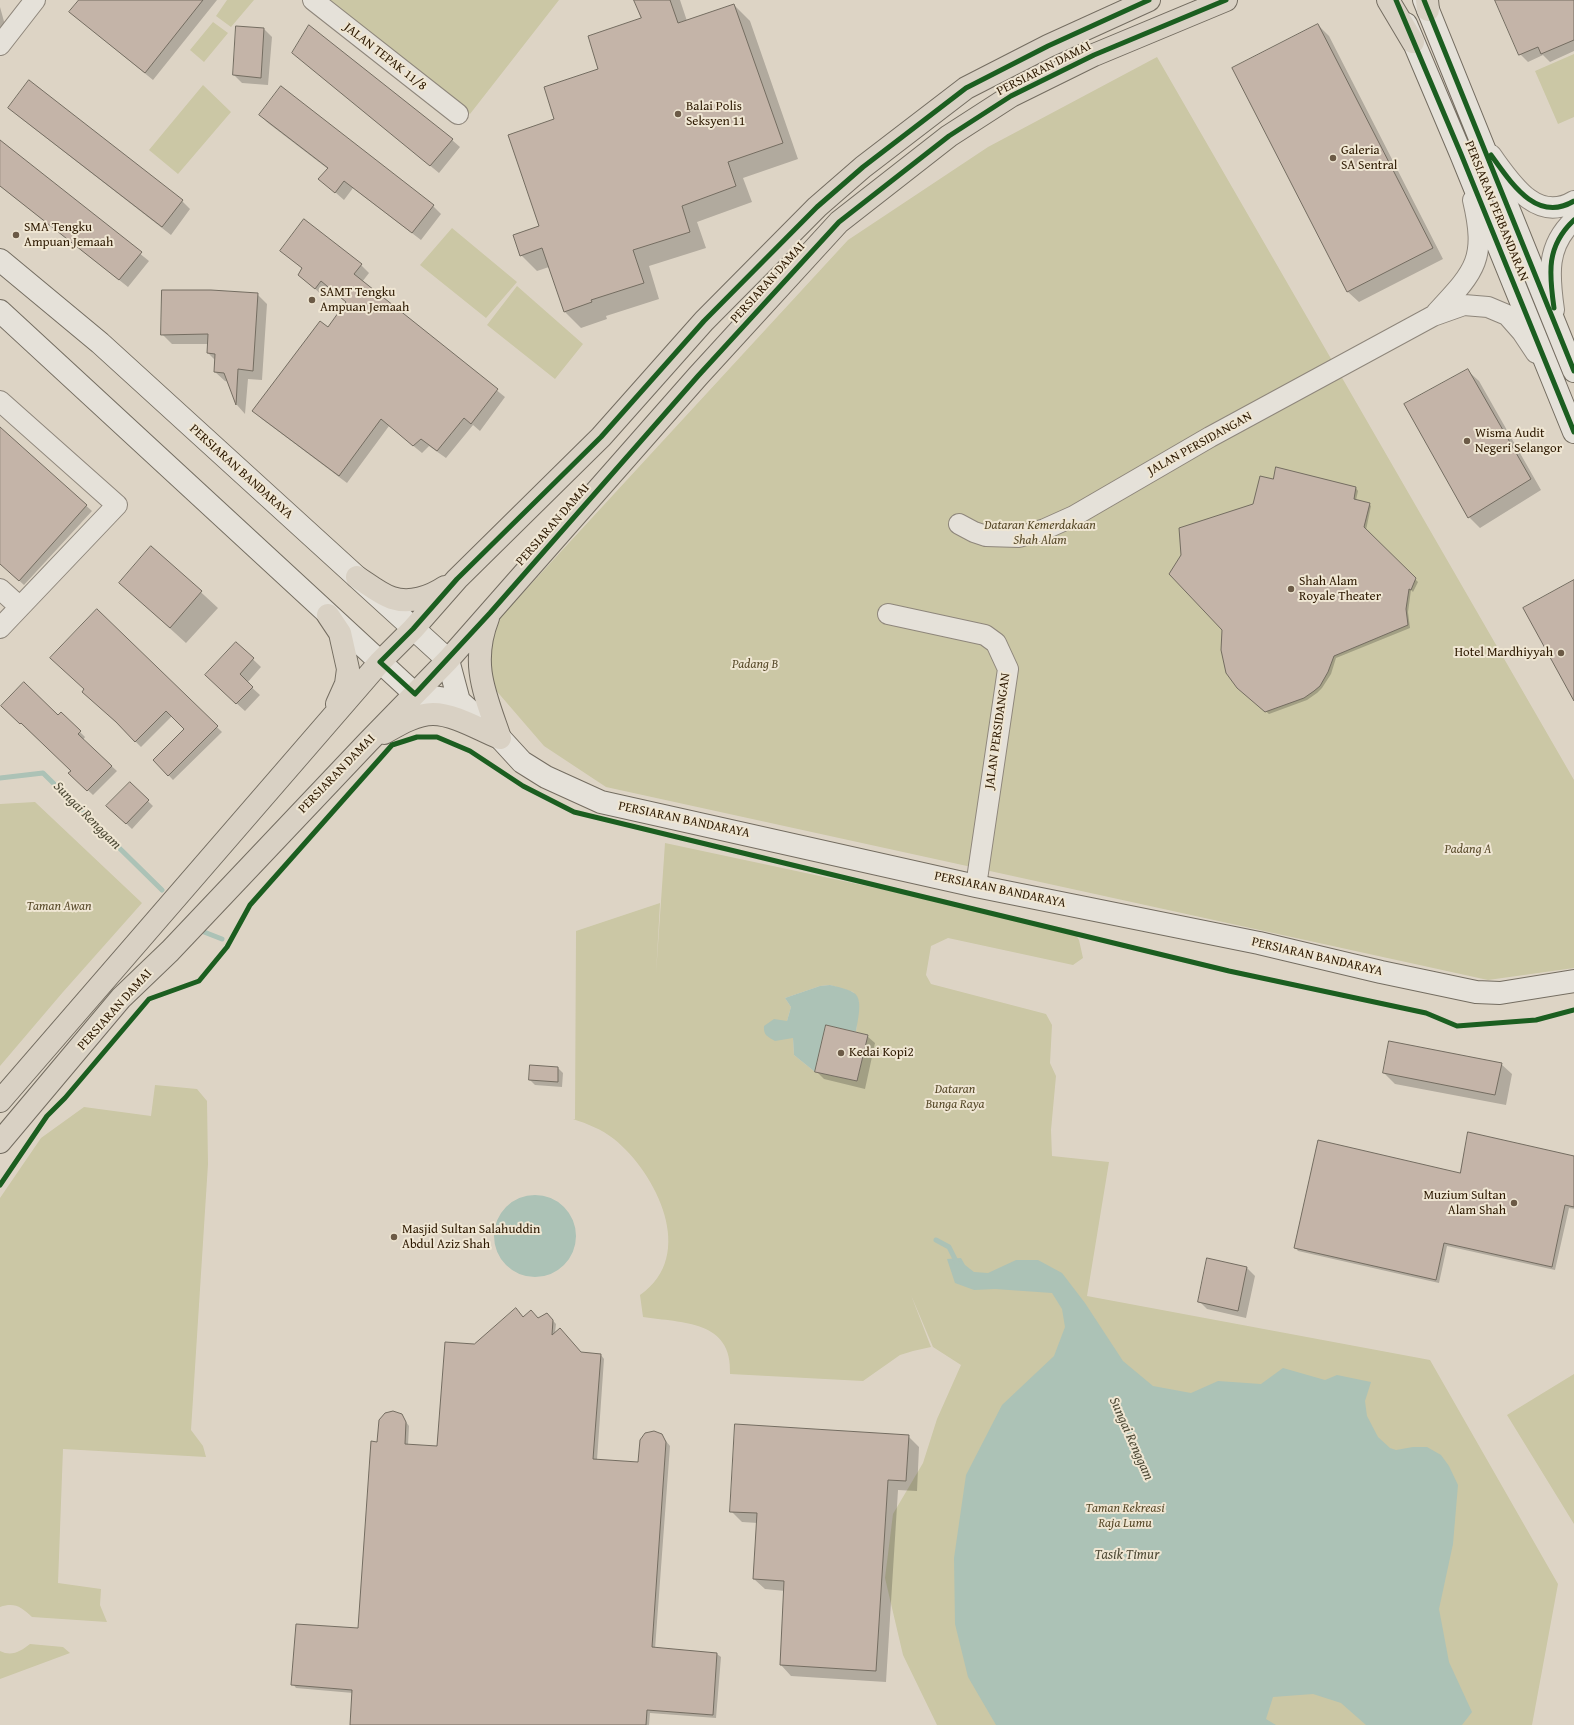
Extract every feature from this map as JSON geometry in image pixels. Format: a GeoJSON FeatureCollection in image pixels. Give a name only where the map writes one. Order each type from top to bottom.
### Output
{"type":"FeatureCollection","features":[{"type":"Feature","properties":{"kind":"main road","name":"PERSIARAN DAMAI"},"geometry":{"type":"LineString","coordinates":[[0,1101],[380,662],[413,629],[457,579],[601,438],[720,305],[817,207],[863,167],[966,88],[1048,46],[1149,0]]}},
{"type":"Feature","properties":{"kind":"main road","name":"PERSIARAN DAMAI"},"geometry":{"type":"LineString","coordinates":[[0,1142],[122,998],[170,951],[368,742],[448,660],[698,376],[839,222],[949,136],[1011,96],[1094,55],[1226,0]]}},
{"type":"Feature","properties":{"kind":"main road"},"geometry":{"type":"LineString","coordinates":[[1388,0],[1413,42]]}},
{"type":"Feature","properties":{"kind":"main road","name":"PERSIARAN PERBANDARAN"},"geometry":{"type":"LineString","coordinates":[[1396,0],[1461,154],[1574,432]]}},
{"type":"Feature","properties":{"kind":"main road","name":"PERSIARAN PERBANDARAN"},"geometry":{"type":"LineString","coordinates":[[1426,3],[1574,370]]}},
{"type":"Feature","properties":{"kind":"main road","name":"PERSIARAN BANDARAYA"},"geometry":{"type":"LineString","coordinates":[[0,260],[105,347],[448,660]]}},
{"type":"Feature","properties":{"kind":"main road"},"geometry":{"type":"LineString","coordinates":[[0,311],[415,694],[459,701],[448,660]]}},
{"type":"Feature","properties":{"kind":"main road"},"geometry":{"type":"LineString","coordinates":[[357,577],[392,598],[407,600],[435,594],[457,579]]}},
{"type":"Feature","properties":{"kind":"main road"},"geometry":{"type":"LineString","coordinates":[[490,614],[482,633],[479,664],[482,686],[500,738]]}},
{"type":"Feature","properties":{"kind":"main road"},"geometry":{"type":"LineString","coordinates":[[326,724],[346,684],[348,669],[340,633],[328,615]]}},
{"type":"Feature","properties":{"kind":"main road","name":"PERSIARAN BANDARAYA"},"geometry":{"type":"LineString","coordinates":[[459,701],[500,738],[522,762],[546,777],[601,802],[976,886],[1259,943],[1381,972],[1476,992],[1500,993],[1574,981]]}},
{"type":"Feature","properties":{"kind":"main road"},"geometry":{"type":"LineString","coordinates":[[368,742],[399,725],[418,717],[432,714],[447,716],[500,738]]}},
{"type":"Feature","properties":{"kind":"street","name":"JALAN TEPAK 11/8"},"geometry":{"type":"LineString","coordinates":[[313,0],[458,114]]}},
{"type":"Feature","properties":{"kind":"street"},"geometry":{"type":"LineString","coordinates":[[0,45],[27,3]]}},
{"type":"Feature","properties":{"kind":"street"},"geometry":{"type":"LineString","coordinates":[[1483,144],[1518,191],[1536,204],[1558,207],[1574,200]]}},
{"type":"Feature","properties":{"kind":"street","name":"JALAN PERSIDANGAN"},"geometry":{"type":"LineString","coordinates":[[1433,316],[1460,287],[1477,260],[1479,240],[1478,223],[1461,154]]}},
{"type":"Feature","properties":{"kind":"street"},"geometry":{"type":"LineString","coordinates":[[1556,323],[1550,277],[1552,254],[1563,231],[1574,220]]}},
{"type":"Feature","properties":{"kind":"street","name":"JALAN PERSIDANGAN"},"geometry":{"type":"LineString","coordinates":[[959,524],[974,532],[986,536],[1019,537],[1057,524],[1074,516],[1210,437],[1433,316],[1464,305],[1488,307],[1507,315],[1522,332],[1549,372]]}},
{"type":"Feature","properties":{"kind":"street"},"geometry":{"type":"LineString","coordinates":[[0,401],[117,505],[0,628]]}},
{"type":"Feature","properties":{"kind":"street"},"geometry":{"type":"LineString","coordinates":[[0,589],[20,607]]}},
{"type":"Feature","properties":{"kind":"street","name":"JALAN PERSIDANGAN"},"geometry":{"type":"LineString","coordinates":[[888,614],[985,635],[996,643],[1008,669],[976,886]]}},
{"type":"Feature","properties":{"kind":"green space"},"geometry":{"type":"Polygon","coordinates":[[[227,0],[254,0],[231,27],[216,16],[227,0]]]}},
{"type":"Feature","properties":{"kind":"green space"},"geometry":{"type":"Polygon","coordinates":[[[559,0],[470,114],[328,1],[559,0]]]}},
{"type":"Feature","properties":{"kind":"green space"},"geometry":{"type":"Polygon","coordinates":[[[213,22],[228,33],[204,62],[190,50],[213,22]]]}},
{"type":"Feature","properties":{"kind":"green space"},"geometry":{"type":"Polygon","coordinates":[[[1574,54],[1574,117],[1558,124],[1535,71],[1574,54]]]}},
{"type":"Feature","properties":{"kind":"green space","name":"Dataran Kemerdakaan Shah Alam"},"geometry":{"type":"Polygon","coordinates":[[[1157,57],[1574,780],[1574,968],[1488,980],[606,787],[544,746],[494,688],[485,634],[848,240],[988,147],[1157,57]]]}},
{"type":"Feature","properties":{"kind":"green space"},"geometry":{"type":"Polygon","coordinates":[[[203,85],[231,112],[178,174],[149,150],[203,85]]]}},
{"type":"Feature","properties":{"kind":"green space"},"geometry":{"type":"Polygon","coordinates":[[[452,228],[517,282],[486,318],[420,265],[452,228]]]}},
{"type":"Feature","properties":{"kind":"green space"},"geometry":{"type":"Polygon","coordinates":[[[517,286],[583,344],[555,379],[487,325],[517,286]]]}},
{"type":"Feature","properties":{"kind":"green space","name":"Taman Awan"},"geometry":{"type":"Polygon","coordinates":[[[35,802],[142,903],[0,1066],[0,804],[35,802]]]}},
{"type":"Feature","properties":{"kind":"green space","name":"Taman Rekreasi Raja Lumu"},"geometry":{"type":"Polygon","coordinates":[[[665,843],[1073,930],[1079,940],[1083,958],[1073,965],[948,938],[931,946],[926,975],[931,984],[1046,1014],[1052,1025],[1050,1063],[1056,1076],[1051,1130],[1052,1156],[1109,1162],[1087,1296],[1430,1360],[1558,1584],[1532,1725],[937,1725],[903,1655],[885,1578],[893,1514],[923,1463],[937,1419],[961,1365],[933,1347],[911,1295],[931,1347],[900,1355],[863,1381],[730,1374],[729,1356],[723,1343],[714,1334],[688,1323],[643,1317],[640,1295],[657,1278],[666,1259],[668,1237],[664,1215],[656,1193],[644,1172],[630,1154],[604,1132],[573,1119],[575,1119],[576,931],[660,903],[656,974],[665,843]],[[830,985],[820,986],[785,998],[791,1007],[787,1021],[793,1038],[794,1055],[815,1072],[857,1081],[868,1035],[856,1032],[859,1002],[853,992],[830,985]]]}},
{"type":"Feature","properties":{"kind":"green space"},"geometry":{"type":"Polygon","coordinates":[[[155,1085],[197,1089],[207,1101],[208,1164],[191,1430],[203,1446],[206,1457],[63,1449],[58,1583],[101,1589],[100,1605],[107,1622],[32,1617],[18,1606],[10,1605],[0,1607],[0,1198],[41,1138],[84,1107],[151,1116],[155,1085]]]}},
{"type":"Feature","properties":{"kind":"green space"},"geometry":{"type":"Polygon","coordinates":[[[1574,1374],[1574,1524],[1507,1415],[1574,1374]]]}},
{"type":"Feature","properties":{"kind":"green space"},"geometry":{"type":"Polygon","coordinates":[[[30,1644],[63,1647],[70,1653],[0,1679],[0,1651],[4,1653],[12,1653],[20,1651],[30,1644]]]}},
{"type":"Feature","properties":{"kind":"water"},"geometry":{"type":"Polygon","coordinates":[[[830,985],[849,990],[857,996],[859,1005],[856,1032],[826,1025],[815,1072],[794,1055],[793,1038],[775,1041],[765,1034],[764,1026],[774,1019],[787,1021],[791,1007],[785,998],[820,986],[830,985]]]}},
{"type":"Feature","properties":{"kind":"water"},"geometry":{"type":"Polygon","coordinates":[[[535,1195],[551,1198],[564,1207],[573,1220],[576,1236],[573,1252],[564,1265],[551,1274],[535,1277],[519,1274],[506,1265],[497,1252],[494,1236],[497,1220],[506,1207],[519,1198],[535,1195]]]}},
{"type":"Feature","properties":{"kind":"water","name":"Tasik Timur"},"geometry":{"type":"Polygon","coordinates":[[[961,1258],[965,1265],[974,1272],[988,1273],[1016,1260],[1038,1260],[1062,1273],[1085,1303],[1123,1361],[1153,1386],[1191,1393],[1218,1381],[1261,1384],[1283,1368],[1325,1380],[1337,1375],[1371,1382],[1365,1401],[1367,1416],[1378,1437],[1390,1448],[1396,1450],[1413,1447],[1427,1447],[1441,1455],[1449,1466],[1458,1485],[1453,1544],[1439,1609],[1449,1662],[1472,1712],[1462,1725],[1366,1725],[1341,1703],[1313,1694],[1273,1697],[1266,1719],[1276,1725],[996,1725],[968,1677],[955,1624],[954,1558],[966,1475],[1002,1405],[1054,1356],[1065,1327],[1062,1309],[1052,1293],[995,1289],[974,1290],[955,1283],[947,1259],[961,1258]]]}},
{"type":"Feature","properties":{"kind":"building"},"geometry":{"type":"Polygon","coordinates":[[[79,0],[203,0],[145,73],[69,12],[79,0]]]}},
{"type":"Feature","properties":{"kind":"building"},"geometry":{"type":"Polygon","coordinates":[[[634,0],[670,0],[678,23],[734,4],[783,143],[728,162],[736,186],[682,206],[690,232],[633,250],[644,283],[591,300],[592,302],[564,312],[542,248],[520,256],[513,235],[539,226],[508,135],[554,119],[544,87],[598,69],[588,36],[641,18],[634,0]]]}},
{"type":"Feature","properties":{"kind":"building"},"geometry":{"type":"Polygon","coordinates":[[[1495,0],[1574,0],[1574,40],[1541,54],[1538,47],[1519,55],[1495,0]]]}},
{"type":"Feature","properties":{"kind":"building","name":"Galeria SA Sentral"},"geometry":{"type":"Polygon","coordinates":[[[1318,24],[1433,248],[1347,292],[1232,68],[1318,24]]]}},
{"type":"Feature","properties":{"kind":"building"},"geometry":{"type":"Polygon","coordinates":[[[309,25],[453,139],[430,166],[292,53],[309,25]]]}},
{"type":"Feature","properties":{"kind":"building"},"geometry":{"type":"Polygon","coordinates":[[[236,26],[264,28],[261,78],[233,75],[236,26]]]}},
{"type":"Feature","properties":{"kind":"building"},"geometry":{"type":"Polygon","coordinates":[[[29,80],[183,200],[162,227],[8,108],[29,80]]]}},
{"type":"Feature","properties":{"kind":"building"},"geometry":{"type":"Polygon","coordinates":[[[281,86],[434,205],[412,233],[344,181],[335,193],[318,179],[328,168],[259,115],[281,86]]]}},
{"type":"Feature","properties":{"kind":"building"},"geometry":{"type":"Polygon","coordinates":[[[0,140],[142,252],[119,280],[0,186],[0,140]]]}},
{"type":"Feature","properties":{"kind":"building"},"geometry":{"type":"Polygon","coordinates":[[[304,219],[362,264],[354,274],[498,389],[471,424],[464,418],[437,451],[421,439],[413,446],[381,419],[339,476],[252,411],[320,321],[328,327],[346,302],[321,281],[315,289],[298,275],[302,268],[280,251],[304,219]]]}},
{"type":"Feature","properties":{"kind":"building"},"geometry":{"type":"Polygon","coordinates":[[[162,290],[211,290],[258,293],[253,371],[238,369],[236,405],[224,373],[214,372],[215,354],[207,353],[208,334],[161,335],[162,290]]]}},
{"type":"Feature","properties":{"kind":"building","name":"Wisma Audit Negeri Selangor"},"geometry":{"type":"Polygon","coordinates":[[[1468,369],[1531,479],[1468,518],[1404,404],[1468,369]]]}},
{"type":"Feature","properties":{"kind":"building"},"geometry":{"type":"Polygon","coordinates":[[[0,427],[87,505],[19,581],[0,564],[0,427]]]}},
{"type":"Feature","properties":{"kind":"building"},"geometry":{"type":"Polygon","coordinates":[[[1276,467],[1356,487],[1354,499],[1370,503],[1364,527],[1416,578],[1411,590],[1409,589],[1406,609],[1408,625],[1334,656],[1328,672],[1320,686],[1314,691],[1304,698],[1265,712],[1237,688],[1226,673],[1221,650],[1222,630],[1169,574],[1181,555],[1179,528],[1253,504],[1260,476],[1273,479],[1276,467]]]}},
{"type":"Feature","properties":{"kind":"building"},"geometry":{"type":"Polygon","coordinates":[[[151,546],[202,591],[170,628],[119,583],[151,546]]]}},
{"type":"Feature","properties":{"kind":"building","name":"Hotel Mardhiyyah"},"geometry":{"type":"Polygon","coordinates":[[[1574,580],[1574,701],[1523,608],[1574,580]]]}},
{"type":"Feature","properties":{"kind":"building"},"geometry":{"type":"Polygon","coordinates":[[[97,609],[218,726],[168,776],[153,760],[184,729],[166,711],[135,742],[116,722],[82,692],[84,689],[50,658],[97,609]]]}},
{"type":"Feature","properties":{"kind":"building"},"geometry":{"type":"Polygon","coordinates":[[[236,642],[254,658],[240,674],[253,687],[236,704],[205,675],[236,642]]]}},
{"type":"Feature","properties":{"kind":"building"},"geometry":{"type":"Polygon","coordinates":[[[24,682],[58,715],[61,712],[81,731],[78,734],[112,766],[87,791],[68,773],[71,771],[1,706],[24,682]]]}},
{"type":"Feature","properties":{"kind":"building"},"geometry":{"type":"Polygon","coordinates":[[[130,782],[149,800],[126,824],[106,806],[130,782]]]}},
{"type":"Feature","properties":{"kind":"building","name":"Kedai Kopi2"},"geometry":{"type":"Polygon","coordinates":[[[826,1025],[868,1035],[857,1081],[815,1072],[826,1025]]]}},
{"type":"Feature","properties":{"kind":"building"},"geometry":{"type":"Polygon","coordinates":[[[1389,1041],[1502,1063],[1495,1095],[1383,1073],[1389,1041]]]}},
{"type":"Feature","properties":{"kind":"building"},"geometry":{"type":"Polygon","coordinates":[[[530,1065],[558,1067],[558,1082],[529,1080],[530,1065]]]}},
{"type":"Feature","properties":{"kind":"building"},"geometry":{"type":"Polygon","coordinates":[[[1468,1132],[1574,1156],[1574,1207],[1565,1205],[1552,1267],[1444,1243],[1436,1280],[1294,1248],[1318,1140],[1460,1173],[1468,1132]]]}},
{"type":"Feature","properties":{"kind":"building"},"geometry":{"type":"Polygon","coordinates":[[[1207,1258],[1247,1267],[1238,1311],[1198,1302],[1207,1258]]]}},
{"type":"Feature","properties":{"kind":"building"},"geometry":{"type":"Polygon","coordinates":[[[516,1308],[523,1317],[531,1310],[538,1318],[547,1313],[553,1320],[552,1335],[560,1328],[581,1352],[601,1354],[593,1459],[638,1462],[640,1440],[645,1433],[654,1431],[662,1434],[666,1442],[652,1647],[717,1653],[713,1715],[647,1710],[646,1725],[350,1725],[352,1690],[291,1685],[296,1624],[358,1628],[371,1441],[377,1442],[379,1420],[385,1413],[393,1411],[402,1414],[406,1422],[405,1444],[437,1446],[445,1342],[474,1344],[516,1308]]]}},
{"type":"Feature","properties":{"kind":"building"},"geometry":{"type":"Polygon","coordinates":[[[735,1424],[909,1435],[906,1481],[888,1480],[876,1671],[780,1665],[784,1581],[753,1579],[757,1513],[730,1512],[735,1424]]]}},
{"type":"Feature","properties":{"kind":"waterway","name":"Sungai Renggam"},"geometry":{"type":"LineString","coordinates":[[0,778],[43,773],[162,890]]}},
{"type":"Feature","properties":{"kind":"waterway","name":"Sungai Renggam"},"geometry":{"type":"LineString","coordinates":[[204,932],[222,939]]}},
{"type":"Feature","properties":{"kind":"waterway","name":"Sungai Renggam"},"geometry":{"type":"LineString","coordinates":[[936,1240],[949,1247],[957,1263]]}},
{"type":"Feature","properties":{"kind":"cycle path"},"geometry":{"type":"LineString","coordinates":[[415,694],[380,662],[413,629],[457,579],[601,437],[704,321],[817,207],[863,167],[966,88],[1048,46],[1149,0]]}},
{"type":"Feature","properties":{"kind":"cycle path"},"geometry":{"type":"LineString","coordinates":[[415,694],[490,613],[698,376],[839,222],[949,136],[1011,96],[1094,55],[1226,0]]}},
{"type":"Feature","properties":{"kind":"cycle path"},"geometry":{"type":"LineString","coordinates":[[1396,0],[1461,154],[1574,432]]}},
{"type":"Feature","properties":{"kind":"cycle path"},"geometry":{"type":"LineString","coordinates":[[1424,0],[1574,371]]}},
{"type":"Feature","properties":{"kind":"cycle path"},"geometry":{"type":"LineString","coordinates":[[1491,155],[1516,187],[1525,196],[1536,203],[1548,207],[1560,207],[1574,201]]}},
{"type":"Feature","properties":{"kind":"cycle path"},"geometry":{"type":"LineString","coordinates":[[1554,308],[1551,283],[1554,250],[1558,240],[1574,220]]}},
{"type":"Feature","properties":{"kind":"cycle path"},"geometry":{"type":"LineString","coordinates":[[0,1185],[47,1116],[65,1098],[149,999],[199,981],[227,947],[250,905],[392,745],[417,737],[437,737],[470,751],[523,786],[574,812],[1229,971],[1426,1013],[1457,1026],[1536,1020],[1574,1010]]}},
{"type":"Feature","properties":{"kind":"place","name":"Balai Polis Seksyen 11"},"geometry":{"type":"Point","coordinates":[678,114]}},
{"type":"Feature","properties":{"kind":"place","name":"Galeria SA Sentral"},"geometry":{"type":"Point","coordinates":[1333,158]}},
{"type":"Feature","properties":{"kind":"place","name":"SMA Tengku Ampuan Jemaah"},"geometry":{"type":"Point","coordinates":[16,235]}},
{"type":"Feature","properties":{"kind":"place","name":"SAMT Tengku Ampuan Jemaah"},"geometry":{"type":"Point","coordinates":[312,300]}},
{"type":"Feature","properties":{"kind":"place","name":"Wisma Audit Negeri Selangor"},"geometry":{"type":"Point","coordinates":[1467,441]}},
{"type":"Feature","properties":{"kind":"place","name":"Shah Alam Royale Theater"},"geometry":{"type":"Point","coordinates":[1291,589]}},
{"type":"Feature","properties":{"kind":"place","name":"Hotel Mardhiyyah"},"geometry":{"type":"Point","coordinates":[1561,653]}},
{"type":"Feature","properties":{"kind":"place","name":"Kedai Kopi2"},"geometry":{"type":"Point","coordinates":[841,1053]}},
{"type":"Feature","properties":{"kind":"place","name":"Muzium Sultan Alam Shah"},"geometry":{"type":"Point","coordinates":[1514,1203]}},
{"type":"Feature","properties":{"kind":"place","name":"Masjid Sultan Salahuddin Abdul Aziz Shah"},"geometry":{"type":"Point","coordinates":[394,1237]}},
{"type":"Feature","properties":{"kind":"park label","name":"Padang B"},"geometry":{"type":"Point","coordinates":[755,665]}},
{"type":"Feature","properties":{"kind":"park label","name":"Padang A"},"geometry":{"type":"Point","coordinates":[1468,850]}},
{"type":"Feature","properties":{"kind":"park label","name":"Dataran Bunga Raya"},"geometry":{"type":"Point","coordinates":[955,1098]}}]}
